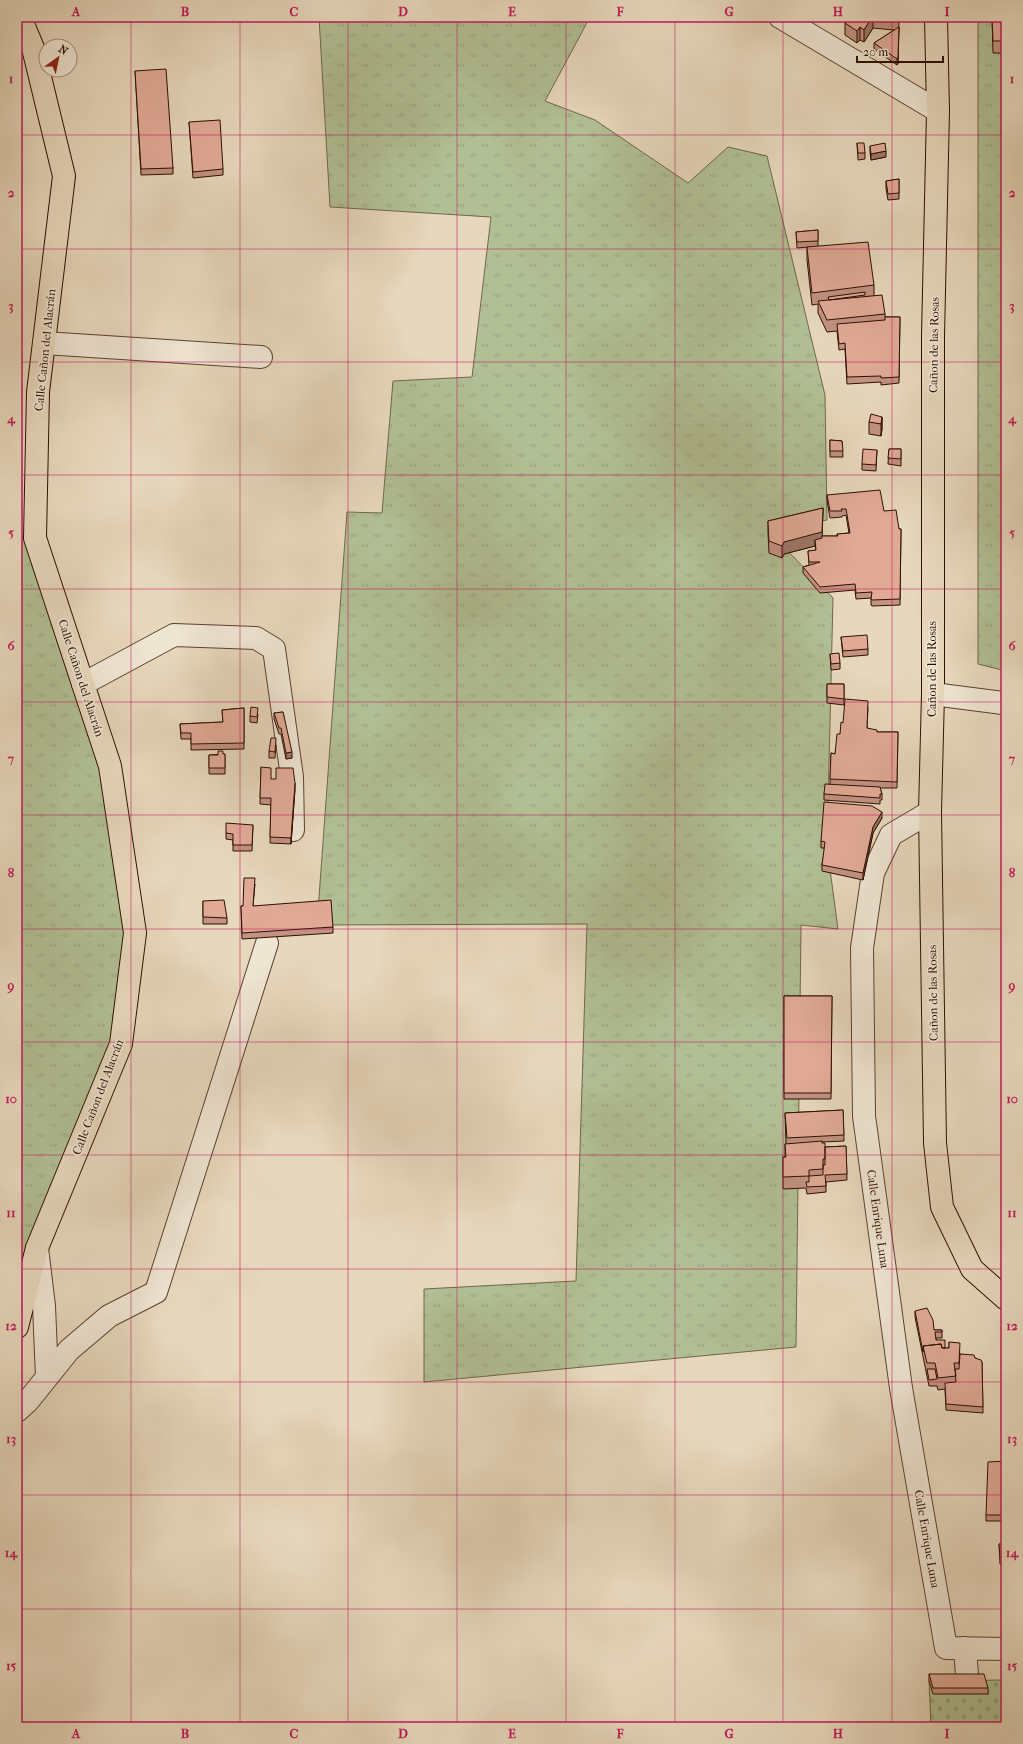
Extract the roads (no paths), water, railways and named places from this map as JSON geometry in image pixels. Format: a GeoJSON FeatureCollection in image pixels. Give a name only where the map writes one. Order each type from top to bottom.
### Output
{"type":"FeatureCollection","features":[{"type":"Feature","properties":{"kind":"main road","name":"Calle Cañon del Alacrán"},"geometry":{"type":"LineString","coordinates":[[17,1327],[37,1248],[121,1044],[135,932],[110,766],[35,538],[38,392],[64,176],[33,48],[20,17]]}},
{"type":"Feature","properties":{"kind":"main road","name":"Cañon de las Rosas"},"geometry":{"type":"LineString","coordinates":[[936,17],[938,111],[933,336],[933,694],[930,812],[935,1143],[942,1207],[972,1269],[1006,1299]]}},
{"type":"Feature","properties":{"kind":"street"},"geometry":{"type":"LineString","coordinates":[[780,17],[938,111]]}},
{"type":"Feature","properties":{"kind":"street"},"geometry":{"type":"LineString","coordinates":[[44,343],[261,357]]}},
{"type":"Feature","properties":{"kind":"street"},"geometry":{"type":"LineString","coordinates":[[83,684],[174,635],[256,638],[274,649],[292,777],[293,830]]}},
{"type":"Feature","properties":{"kind":"street"},"geometry":{"type":"LineString","coordinates":[[933,694],[1003,703],[1006,706]]}},
{"type":"Feature","properties":{"kind":"street","name":"Calle Enrique Luna"},"geometry":{"type":"LineString","coordinates":[[930,812],[891,835],[873,873],[862,948],[864,1116],[901,1388],[956,1648],[967,1675]]}},
{"type":"Feature","properties":{"kind":"street"},"geometry":{"type":"LineString","coordinates":[[17,1411],[28,1401],[69,1350],[109,1316],[156,1292],[268,943]]}},
{"type":"Feature","properties":{"kind":"street"},"geometry":{"type":"LineString","coordinates":[[37,1248],[44,1306],[47,1377]]}},
{"type":"Feature","properties":{"kind":"street"},"geometry":{"type":"LineString","coordinates":[[956,1648],[1006,1649]]}}]}
